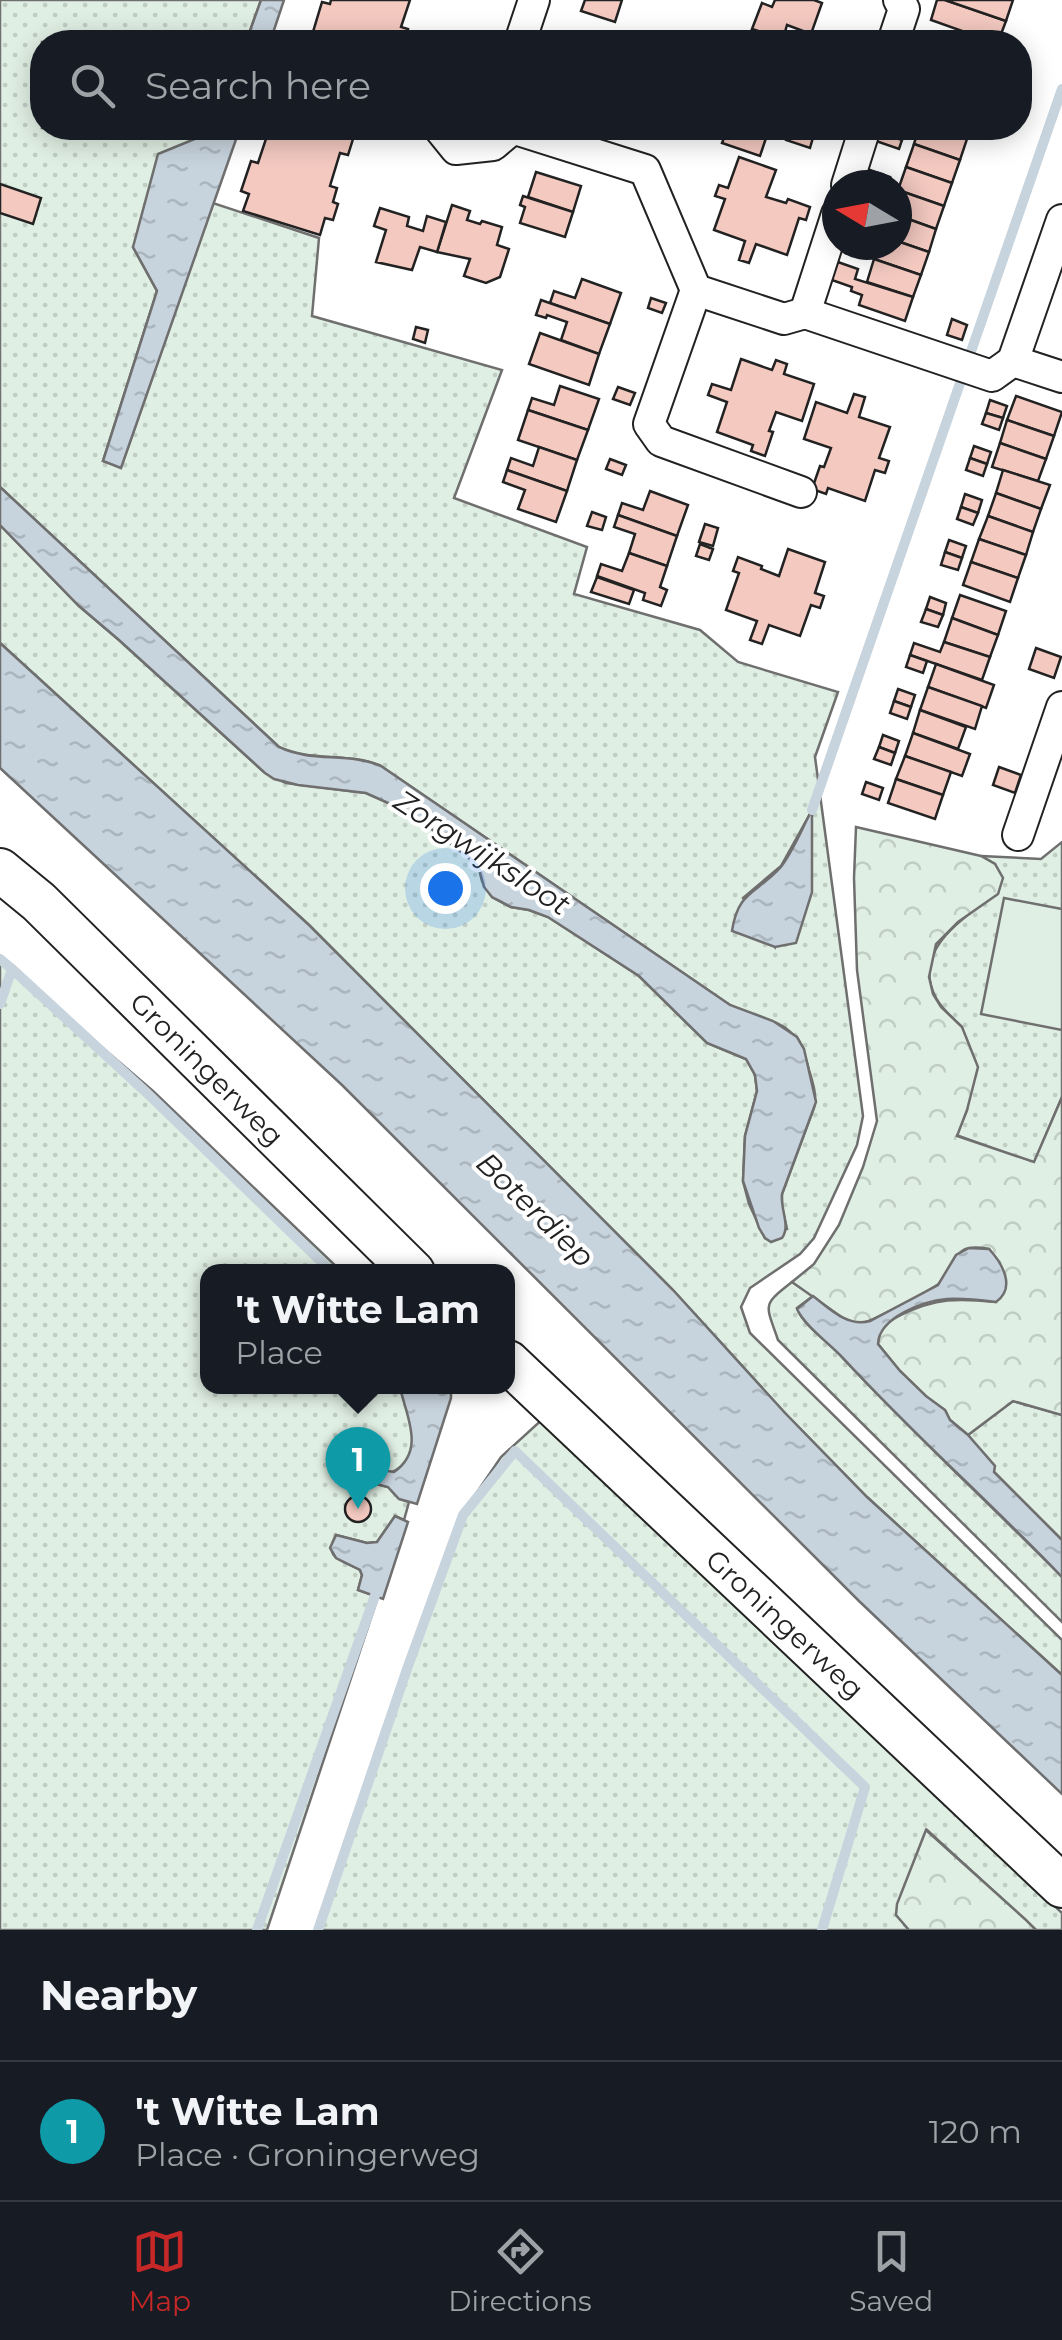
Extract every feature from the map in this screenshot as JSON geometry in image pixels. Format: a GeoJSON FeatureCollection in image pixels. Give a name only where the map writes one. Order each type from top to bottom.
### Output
{"type":"FeatureCollection","features":[{"type":"Feature","properties":{"kind":"main road","name":"Groningerweg"},"geometry":{"type":"LineString","coordinates":[[0,870],[38,902],[405,1264]]}},
{"type":"Feature","properties":{"kind":"main road","name":"Groningerweg"},"geometry":{"type":"LineString","coordinates":[[515,1369],[1062,1886]]}},
{"type":"Feature","properties":{"kind":"street"},"geometry":{"type":"LineString","coordinates":[[524,30],[534,0]]}},
{"type":"Feature","properties":{"kind":"street"},"geometry":{"type":"LineString","coordinates":[[897,30],[904,9],[899,0]]}},
{"type":"Feature","properties":{"kind":"street"},"geometry":{"type":"LineString","coordinates":[[449,140],[456,149],[493,145],[499,140]]}},
{"type":"Feature","properties":{"kind":"street"},"geometry":{"type":"LineString","coordinates":[[550,140],[644,170],[696,290],[650,424],[661,442],[800,492]]}},
{"type":"Feature","properties":{"kind":"street"},"geometry":{"type":"LineString","coordinates":[[851,170],[861,140]]}},
{"type":"Feature","properties":{"kind":"street"},"geometry":{"type":"LineString","coordinates":[[1003,369],[1062,220]]}},
{"type":"Feature","properties":{"kind":"street"},"geometry":{"type":"LineString","coordinates":[[805,313],[822,260]]}},
{"type":"Feature","properties":{"kind":"street"},"geometry":{"type":"LineString","coordinates":[[696,290],[784,320],[805,313],[943,359],[1062,377]]}},
{"type":"Feature","properties":{"kind":"street"},"geometry":{"type":"LineString","coordinates":[[1018,835],[1062,707]]}},
{"type":"Feature","properties":{"kind":"green space"},"geometry":{"type":"Polygon","coordinates":[[[0,0],[261,0],[250,30],[30,30],[30,140],[203,140],[133,247],[157,291],[103,461],[121,467],[213,203],[319,238],[312,316],[502,370],[454,498],[587,547],[574,594],[700,630],[738,662],[838,692],[815,757],[863,1116],[857,1145],[814,1238],[800,1254],[750,1288],[741,1307],[750,1333],[1062,1640],[1062,1675],[867,1497],[673,1290],[309,925],[0,643],[0,525],[79,606],[265,773],[286,783],[366,793],[393,805],[478,865],[492,897],[511,907],[548,917],[639,976],[707,1043],[746,1059],[755,1075],[757,1091],[745,1136],[743,1181],[765,1238],[787,1229],[782,1194],[815,1103],[803,1052],[789,1031],[730,1005],[381,766],[279,747],[0,487],[0,0]],[[811,812],[781,866],[743,898],[775,947],[811,812]]]}},
{"type":"Feature","properties":{"kind":"green space"},"geometry":{"type":"Polygon","coordinates":[[[856,827],[981,856],[995,864],[1003,878],[998,894],[958,922],[936,944],[929,977],[941,1007],[962,1027],[978,1067],[957,1136],[1034,1162],[1062,1097],[1062,1415],[1013,1401],[968,1435],[900,1371],[878,1344],[888,1323],[925,1305],[958,1300],[996,1302],[1000,1263],[989,1249],[962,1251],[937,1285],[863,1323],[840,1316],[792,1282],[814,1264],[839,1225],[877,1121],[857,970],[856,827]]]}},
{"type":"Feature","properties":{"kind":"green space"},"geometry":{"type":"Polygon","coordinates":[[[1062,842],[1062,1097],[1034,1163],[956,1135],[967,1110],[962,1027],[936,998],[930,964],[945,936],[998,893],[995,864],[981,856],[1041,859],[1062,842]]]}},
{"type":"Feature","properties":{"kind":"green space"},"geometry":{"type":"Polygon","coordinates":[[[1004,898],[1062,909],[1062,1030],[981,1014],[1004,898]]]}},
{"type":"Feature","properties":{"kind":"green space"},"geometry":{"type":"Polygon","coordinates":[[[0,960],[153,1091],[334,1264],[200,1264],[200,1394],[402,1394],[413,1443],[406,1463],[365,1481],[388,1487],[399,1499],[409,1502],[404,1520],[395,1516],[377,1542],[336,1535],[332,1543],[337,1558],[360,1570],[358,1590],[378,1597],[267,1930],[0,1930],[0,960]]]}},
{"type":"Feature","properties":{"kind":"green space"},"geometry":{"type":"Polygon","coordinates":[[[792,1282],[813,1296],[797,1308],[809,1326],[1062,1577],[1062,1622],[778,1340],[769,1306],[792,1282]]]}},
{"type":"Feature","properties":{"kind":"green space"},"geometry":{"type":"Polygon","coordinates":[[[1013,1401],[1062,1415],[1062,1540],[994,1472],[968,1435],[1013,1401]]]}},
{"type":"Feature","properties":{"kind":"green space"},"geometry":{"type":"Polygon","coordinates":[[[546,1416],[1062,1913],[1062,1930],[1036,1930],[927,1830],[897,1915],[909,1930],[318,1930],[460,1517],[501,1457],[546,1416]]]}},
{"type":"Feature","properties":{"kind":"green space"},"geometry":{"type":"Polygon","coordinates":[[[926,1830],[1036,1930],[909,1930],[896,1915],[897,1904],[926,1830]]]}},
{"type":"Feature","properties":{"kind":"water"},"geometry":{"type":"Polygon","coordinates":[[[261,0],[284,0],[274,30],[250,30],[261,0]]]}},
{"type":"Feature","properties":{"kind":"water"},"geometry":{"type":"Polygon","coordinates":[[[192,140],[236,140],[121,468],[103,461],[157,291],[133,247],[158,154],[192,140]]]}},
{"type":"Feature","properties":{"kind":"water","name":"Zorgwijksloot"},"geometry":{"type":"Polygon","coordinates":[[[0,487],[279,747],[304,755],[356,759],[381,766],[730,1005],[773,1021],[797,1037],[804,1049],[816,1102],[782,1194],[786,1228],[782,1238],[771,1242],[765,1238],[743,1181],[745,1136],[757,1091],[755,1075],[746,1059],[707,1043],[639,976],[548,917],[511,907],[492,897],[484,887],[478,865],[393,805],[366,793],[298,785],[265,773],[79,606],[0,525],[0,487]]]}},
{"type":"Feature","properties":{"kind":"water","name":"Boterdiep"},"geometry":{"type":"Polygon","coordinates":[[[0,643],[309,925],[673,1290],[867,1497],[1062,1675],[1062,1794],[859,1601],[342,1085],[0,768],[0,643]]]}},
{"type":"Feature","properties":{"kind":"water"},"geometry":{"type":"Polygon","coordinates":[[[812,810],[812,892],[796,943],[775,947],[732,931],[743,900],[780,868],[812,810]]]}},
{"type":"Feature","properties":{"kind":"water"},"geometry":{"type":"Polygon","coordinates":[[[969,1248],[989,1249],[999,1262],[1006,1283],[1002,1296],[996,1302],[947,1299],[915,1307],[886,1326],[878,1344],[900,1371],[945,1410],[995,1466],[994,1472],[1062,1540],[1062,1577],[797,1309],[813,1296],[846,1319],[870,1321],[938,1285],[956,1255],[969,1248]]]}},
{"type":"Feature","properties":{"kind":"water"},"geometry":{"type":"Polygon","coordinates":[[[402,1394],[451,1394],[417,1504],[399,1499],[388,1487],[365,1481],[368,1468],[394,1472],[404,1463],[412,1443],[402,1394]]]}},
{"type":"Feature","properties":{"kind":"water"},"geometry":{"type":"Polygon","coordinates":[[[395,1516],[408,1522],[383,1599],[358,1590],[360,1570],[336,1558],[330,1548],[336,1535],[377,1542],[395,1516]]]}},
{"type":"Feature","properties":{"kind":"building"},"geometry":{"type":"Polygon","coordinates":[[[331,0],[410,0],[401,27],[408,30],[314,30],[322,2],[330,4],[331,0]]]}},
{"type":"Feature","properties":{"kind":"building"},"geometry":{"type":"Polygon","coordinates":[[[585,0],[622,0],[615,22],[581,11],[585,0]]]}},
{"type":"Feature","properties":{"kind":"building"},"geometry":{"type":"Polygon","coordinates":[[[775,0],[822,3],[812,30],[787,25],[786,30],[752,29],[762,3],[772,7],[775,0]]]}},
{"type":"Feature","properties":{"kind":"building"},"geometry":{"type":"Polygon","coordinates":[[[937,0],[945,0],[1006,21],[1003,30],[959,30],[931,20],[937,0]]]}},
{"type":"Feature","properties":{"kind":"building"},"geometry":{"type":"Polygon","coordinates":[[[945,0],[1013,0],[1006,21],[945,0]]]}},
{"type":"Feature","properties":{"kind":"building"},"geometry":{"type":"Polygon","coordinates":[[[266,140],[353,140],[348,155],[340,153],[330,186],[337,188],[333,202],[338,204],[333,220],[325,218],[320,235],[243,211],[249,194],[241,191],[251,161],[258,163],[266,140]]]}},
{"type":"Feature","properties":{"kind":"building"},"geometry":{"type":"Polygon","coordinates":[[[723,140],[765,140],[760,156],[722,143],[723,140]]]}},
{"type":"Feature","properties":{"kind":"building"},"geometry":{"type":"Polygon","coordinates":[[[786,140],[812,140],[810,148],[786,140]]]}},
{"type":"Feature","properties":{"kind":"building"},"geometry":{"type":"Polygon","coordinates":[[[876,140],[902,140],[899,149],[876,140]]]}},
{"type":"Feature","properties":{"kind":"building"},"geometry":{"type":"Polygon","coordinates":[[[915,140],[967,140],[960,160],[914,144],[915,140]]]}},
{"type":"Feature","properties":{"kind":"building"},"geometry":{"type":"Polygon","coordinates":[[[914,144],[960,160],[952,183],[906,167],[914,144]]]}},
{"type":"Feature","properties":{"kind":"building"},"geometry":{"type":"Polygon","coordinates":[[[739,157],[776,170],[766,197],[810,207],[806,220],[799,218],[787,255],[756,244],[749,263],[739,260],[745,241],[714,230],[725,199],[715,196],[719,185],[728,188],[739,157]]]}},
{"type":"Feature","properties":{"kind":"building"},"geometry":{"type":"Polygon","coordinates":[[[906,167],[952,183],[944,206],[912,195],[912,170],[905,170],[906,167]]]}},
{"type":"Feature","properties":{"kind":"building"},"geometry":{"type":"Polygon","coordinates":[[[536,172],[581,186],[573,212],[528,197],[536,172]]]}},
{"type":"Feature","properties":{"kind":"building"},"geometry":{"type":"Polygon","coordinates":[[[0,184],[41,198],[33,224],[0,213],[0,184]]]}},
{"type":"Feature","properties":{"kind":"building"},"geometry":{"type":"Polygon","coordinates":[[[912,195],[944,206],[936,229],[912,220],[912,195]]]}},
{"type":"Feature","properties":{"kind":"building"},"geometry":{"type":"Polygon","coordinates":[[[523,196],[573,212],[565,237],[520,223],[525,207],[520,205],[523,196]]]}},
{"type":"Feature","properties":{"kind":"building"},"geometry":{"type":"Polygon","coordinates":[[[452,205],[470,211],[467,220],[502,227],[497,245],[509,249],[500,277],[486,283],[464,276],[470,259],[437,252],[452,205]]]}},
{"type":"Feature","properties":{"kind":"building"},"geometry":{"type":"Polygon","coordinates":[[[380,208],[409,217],[407,226],[423,231],[427,216],[446,222],[437,252],[420,247],[412,270],[376,262],[386,230],[374,226],[380,208]]]}},
{"type":"Feature","properties":{"kind":"building"},"geometry":{"type":"Polygon","coordinates":[[[912,220],[936,229],[929,252],[912,246],[912,220]]]}},
{"type":"Feature","properties":{"kind":"building"},"geometry":{"type":"Polygon","coordinates":[[[912,246],[929,252],[921,275],[877,260],[912,260],[912,246]]]}},
{"type":"Feature","properties":{"kind":"building"},"geometry":{"type":"Polygon","coordinates":[[[874,260],[921,275],[913,297],[867,282],[874,260]]]}},
{"type":"Feature","properties":{"kind":"building"},"geometry":{"type":"Polygon","coordinates":[[[835,261],[858,269],[855,279],[913,297],[905,321],[859,305],[862,295],[829,279],[835,261]]]}},
{"type":"Feature","properties":{"kind":"building"},"geometry":{"type":"Polygon","coordinates":[[[582,279],[621,293],[610,324],[550,303],[554,291],[575,298],[582,279]]]}},
{"type":"Feature","properties":{"kind":"building"},"geometry":{"type":"Polygon","coordinates":[[[651,298],[666,303],[662,313],[648,308],[651,298]]]}},
{"type":"Feature","properties":{"kind":"building"},"geometry":{"type":"Polygon","coordinates":[[[541,300],[610,324],[599,354],[561,340],[567,322],[536,315],[541,300]]]}},
{"type":"Feature","properties":{"kind":"building"},"geometry":{"type":"Polygon","coordinates":[[[952,319],[967,325],[962,340],[947,335],[952,319]]]}},
{"type":"Feature","properties":{"kind":"building"},"geometry":{"type":"Polygon","coordinates":[[[416,327],[428,330],[425,343],[413,339],[416,327]]]}},
{"type":"Feature","properties":{"kind":"building"},"geometry":{"type":"Polygon","coordinates":[[[540,333],[599,354],[589,385],[529,364],[540,333]]]}},
{"type":"Feature","properties":{"kind":"building"},"geometry":{"type":"Polygon","coordinates":[[[741,359],[772,370],[776,360],[787,364],[784,374],[814,384],[802,421],[776,412],[765,456],[751,451],[753,445],[717,432],[727,402],[708,395],[712,384],[731,390],[741,359]]]}},
{"type":"Feature","properties":{"kind":"building"},"geometry":{"type":"Polygon","coordinates":[[[560,386],[599,399],[588,430],[528,410],[532,398],[554,405],[560,386]]]}},
{"type":"Feature","properties":{"kind":"building"},"geometry":{"type":"Polygon","coordinates":[[[618,387],[635,393],[630,405],[613,399],[618,387]]]}},
{"type":"Feature","properties":{"kind":"building"},"geometry":{"type":"Polygon","coordinates":[[[854,394],[865,397],[859,417],[890,427],[879,458],[889,461],[885,473],[875,470],[865,501],[828,488],[826,494],[812,489],[831,448],[804,439],[816,402],[847,413],[854,394]]]}},
{"type":"Feature","properties":{"kind":"building"},"geometry":{"type":"Polygon","coordinates":[[[1016,396],[1062,412],[1054,436],[1007,420],[1016,396]]]}},
{"type":"Feature","properties":{"kind":"building"},"geometry":{"type":"Polygon","coordinates":[[[990,400],[1007,406],[1003,418],[986,413],[990,400]]]}},
{"type":"Feature","properties":{"kind":"building"},"geometry":{"type":"Polygon","coordinates":[[[528,410],[588,430],[577,460],[518,440],[528,410]]]}},
{"type":"Feature","properties":{"kind":"building"},"geometry":{"type":"Polygon","coordinates":[[[986,413],[1003,418],[999,430],[982,424],[986,413]]]}},
{"type":"Feature","properties":{"kind":"building"},"geometry":{"type":"Polygon","coordinates":[[[1007,420],[1054,436],[1046,459],[1000,443],[1007,420]]]}},
{"type":"Feature","properties":{"kind":"building"},"geometry":{"type":"Polygon","coordinates":[[[1000,443],[1046,459],[1038,481],[992,467],[1000,443]]]}},
{"type":"Feature","properties":{"kind":"building"},"geometry":{"type":"Polygon","coordinates":[[[974,446],[991,452],[987,464],[970,458],[974,446]]]}},
{"type":"Feature","properties":{"kind":"building"},"geometry":{"type":"Polygon","coordinates":[[[539,447],[577,460],[567,491],[507,470],[511,458],[533,466],[539,447]]]}},
{"type":"Feature","properties":{"kind":"building"},"geometry":{"type":"Polygon","coordinates":[[[970,458],[987,464],[983,476],[966,470],[970,458]]]}},
{"type":"Feature","properties":{"kind":"building"},"geometry":{"type":"Polygon","coordinates":[[[610,459],[626,465],[622,475],[606,469],[610,459]]]}},
{"type":"Feature","properties":{"kind":"building"},"geometry":{"type":"Polygon","coordinates":[[[507,470],[567,491],[556,522],[518,509],[525,490],[503,482],[507,470]]]}},
{"type":"Feature","properties":{"kind":"building"},"geometry":{"type":"Polygon","coordinates":[[[1003,470],[1050,485],[1041,509],[996,493],[1003,470]]]}},
{"type":"Feature","properties":{"kind":"building"},"geometry":{"type":"Polygon","coordinates":[[[650,491],[688,505],[677,536],[618,515],[622,503],[643,510],[650,491]]]}},
{"type":"Feature","properties":{"kind":"building"},"geometry":{"type":"Polygon","coordinates":[[[996,493],[1041,509],[1033,532],[988,516],[996,493]]]}},
{"type":"Feature","properties":{"kind":"building"},"geometry":{"type":"Polygon","coordinates":[[[965,494],[982,500],[978,513],[961,507],[965,494]]]}},
{"type":"Feature","properties":{"kind":"building"},"geometry":{"type":"Polygon","coordinates":[[[961,507],[978,513],[973,525],[957,519],[961,507]]]}},
{"type":"Feature","properties":{"kind":"building"},"geometry":{"type":"Polygon","coordinates":[[[592,512],[606,517],[602,530],[587,526],[592,512]]]}},
{"type":"Feature","properties":{"kind":"building"},"geometry":{"type":"Polygon","coordinates":[[[618,515],[677,536],[667,566],[629,553],[635,534],[614,527],[618,515]]]}},
{"type":"Feature","properties":{"kind":"building"},"geometry":{"type":"Polygon","coordinates":[[[988,516],[1033,532],[1026,555],[979,539],[988,516]]]}},
{"type":"Feature","properties":{"kind":"building"},"geometry":{"type":"Polygon","coordinates":[[[705,524],[718,528],[713,546],[699,542],[705,524]]]}},
{"type":"Feature","properties":{"kind":"building"},"geometry":{"type":"Polygon","coordinates":[[[979,539],[1026,555],[1018,578],[971,562],[979,539]]]}},
{"type":"Feature","properties":{"kind":"building"},"geometry":{"type":"Polygon","coordinates":[[[949,540],[966,546],[962,558],[945,552],[949,540]]]}},
{"type":"Feature","properties":{"kind":"building"},"geometry":{"type":"Polygon","coordinates":[[[700,544],[713,549],[709,560],[696,556],[700,544]]]}},
{"type":"Feature","properties":{"kind":"building"},"geometry":{"type":"Polygon","coordinates":[[[788,549],[825,562],[815,593],[824,596],[820,608],[811,605],[800,636],[769,625],[762,644],[750,640],[757,621],[726,610],[739,573],[733,571],[738,557],[779,576],[788,549]]]}},
{"type":"Feature","properties":{"kind":"building"},"geometry":{"type":"Polygon","coordinates":[[[945,552],[962,558],[958,570],[941,565],[945,552]]]}},
{"type":"Feature","properties":{"kind":"building"},"geometry":{"type":"Polygon","coordinates":[[[629,553],[667,566],[660,587],[667,590],[661,606],[643,600],[645,593],[597,576],[601,564],[622,571],[629,553]]]}},
{"type":"Feature","properties":{"kind":"building"},"geometry":{"type":"Polygon","coordinates":[[[971,562],[1018,578],[1010,602],[963,585],[971,562]]]}},
{"type":"Feature","properties":{"kind":"building"},"geometry":{"type":"Polygon","coordinates":[[[597,577],[634,590],[629,604],[591,592],[597,577]]]}},
{"type":"Feature","properties":{"kind":"building"},"geometry":{"type":"Polygon","coordinates":[[[960,595],[1006,611],[998,635],[952,618],[960,595]]]}},
{"type":"Feature","properties":{"kind":"building"},"geometry":{"type":"Polygon","coordinates":[[[930,597],[946,603],[943,615],[926,609],[930,597]]]}},
{"type":"Feature","properties":{"kind":"building"},"geometry":{"type":"Polygon","coordinates":[[[926,609],[943,615],[938,627],[921,622],[926,609]]]}},
{"type":"Feature","properties":{"kind":"building"},"geometry":{"type":"Polygon","coordinates":[[[952,618],[998,635],[990,657],[944,642],[952,618]]]}},
{"type":"Feature","properties":{"kind":"building"},"geometry":{"type":"Polygon","coordinates":[[[944,642],[990,657],[982,680],[910,655],[914,643],[940,652],[944,642]]]}},
{"type":"Feature","properties":{"kind":"building"},"geometry":{"type":"Polygon","coordinates":[[[1036,648],[1061,657],[1054,678],[1029,669],[1036,648]]]}},
{"type":"Feature","properties":{"kind":"building"},"geometry":{"type":"Polygon","coordinates":[[[910,655],[927,661],[923,673],[906,667],[910,655]]]}},
{"type":"Feature","properties":{"kind":"building"},"geometry":{"type":"Polygon","coordinates":[[[936,664],[994,685],[986,708],[928,687],[936,664]]]}},
{"type":"Feature","properties":{"kind":"building"},"geometry":{"type":"Polygon","coordinates":[[[928,687],[982,706],[975,729],[920,710],[928,687]]]}},
{"type":"Feature","properties":{"kind":"building"},"geometry":{"type":"Polygon","coordinates":[[[898,689],[915,695],[911,707],[894,701],[898,689]]]}},
{"type":"Feature","properties":{"kind":"building"},"geometry":{"type":"Polygon","coordinates":[[[894,701],[911,707],[907,719],[890,713],[894,701]]]}},
{"type":"Feature","properties":{"kind":"building"},"geometry":{"type":"Polygon","coordinates":[[[920,710],[966,727],[958,749],[913,733],[920,710]]]}},
{"type":"Feature","properties":{"kind":"building"},"geometry":{"type":"Polygon","coordinates":[[[913,733],[970,754],[962,776],[905,756],[913,733]]]}},
{"type":"Feature","properties":{"kind":"building"},"geometry":{"type":"Polygon","coordinates":[[[883,735],[899,741],[895,753],[879,747],[883,735]]]}},
{"type":"Feature","properties":{"kind":"building"},"geometry":{"type":"Polygon","coordinates":[[[879,747],[895,753],[891,765],[874,759],[879,747]]]}},
{"type":"Feature","properties":{"kind":"building"},"geometry":{"type":"Polygon","coordinates":[[[905,756],[951,772],[943,795],[896,779],[905,756]]]}},
{"type":"Feature","properties":{"kind":"building"},"geometry":{"type":"Polygon","coordinates":[[[999,767],[1021,775],[1015,793],[993,785],[999,767]]]}},
{"type":"Feature","properties":{"kind":"building"},"geometry":{"type":"Polygon","coordinates":[[[896,779],[943,795],[935,819],[888,803],[896,779]]]}},
{"type":"Feature","properties":{"kind":"building"},"geometry":{"type":"Polygon","coordinates":[[[866,782],[883,788],[879,800],[862,794],[866,782]]]}},
{"type":"Feature","properties":{"kind":"building"},"geometry":{"type":"Polygon","coordinates":[[[358,1496],[367,1500],[371,1509],[367,1518],[358,1522],[349,1518],[345,1509],[349,1500],[358,1496]]]}},
{"type":"Feature","properties":{"kind":"waterway"},"geometry":{"type":"LineString","coordinates":[[812,810],[1062,89]]}},
{"type":"Feature","properties":{"kind":"waterway"},"geometry":{"type":"LineString","coordinates":[[0,959],[12,969],[0,1004]]}},
{"type":"Feature","properties":{"kind":"waterway"},"geometry":{"type":"LineString","coordinates":[[12,969],[324,1264]]}},
{"type":"Feature","properties":{"kind":"waterway"},"geometry":{"type":"LineString","coordinates":[[318,1930],[463,1515],[515,1451],[865,1787],[822,1930]]}},
{"type":"Feature","properties":{"kind":"waterway"},"geometry":{"type":"LineString","coordinates":[[257,1930],[378,1587]]}},
{"type":"Feature","properties":{"kind":"place","name":"'t Witte Lam"},"geometry":{"type":"Point","coordinates":[358,1509]}}]}
